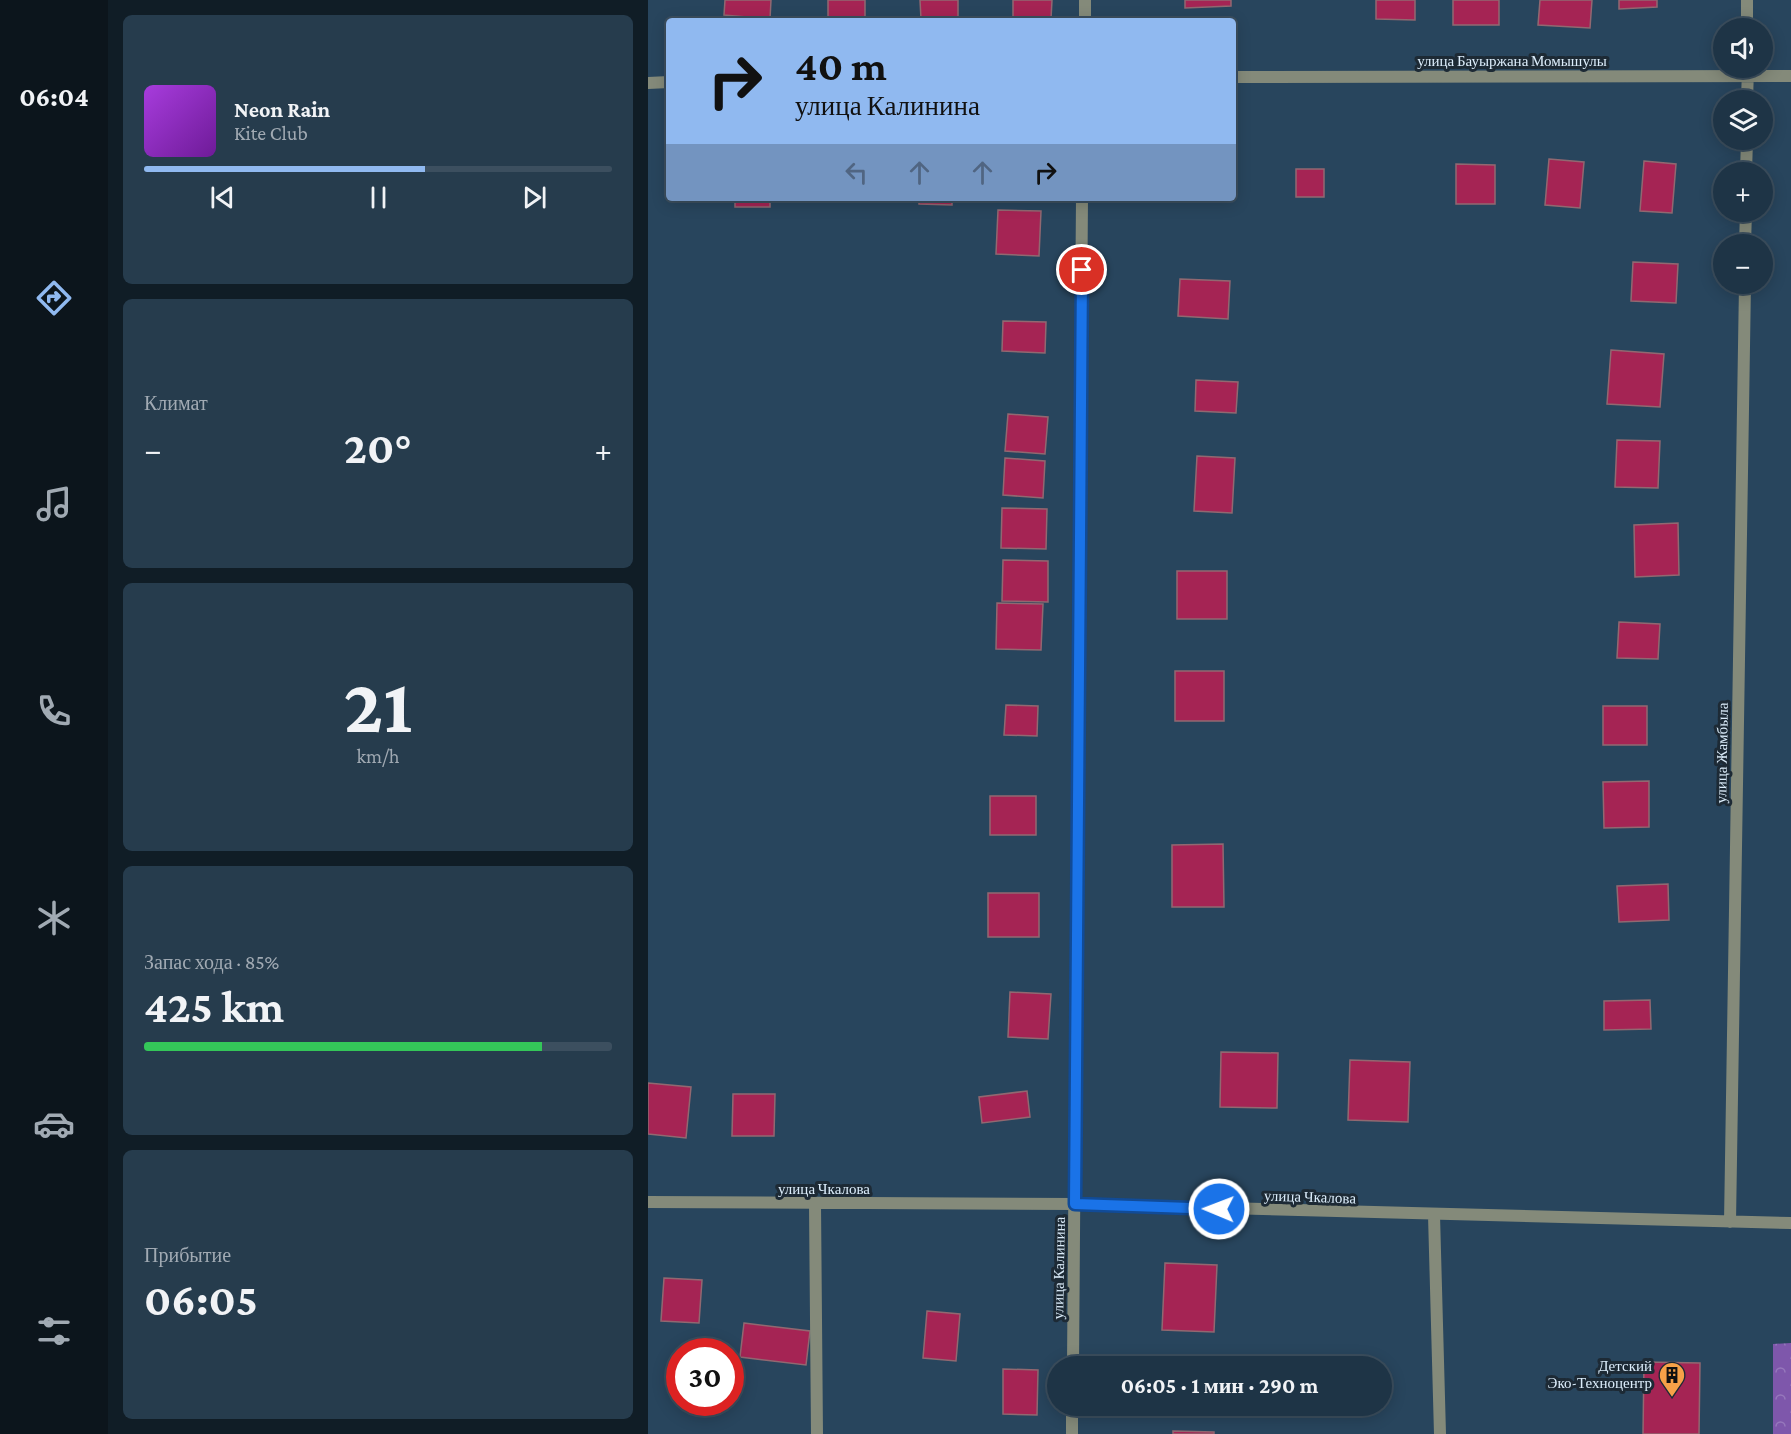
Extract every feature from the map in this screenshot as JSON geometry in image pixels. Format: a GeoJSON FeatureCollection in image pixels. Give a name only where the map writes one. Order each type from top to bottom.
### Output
{"type":"FeatureCollection","features":[{"type":"Feature","properties":{"kind":"street"},"geometry":{"type":"LineString","coordinates":[[1085,0],[1085,18]]}},
{"type":"Feature","properties":{"kind":"street"},"geometry":{"type":"LineString","coordinates":[[1747,0],[1747,18]]}},
{"type":"Feature","properties":{"kind":"street","name":"улица Бауыржана Момышулы"},"geometry":{"type":"LineString","coordinates":[[1236,77],[1713,72]]}},
{"type":"Feature","properties":{"kind":"street","name":"улица Бауыржана Момышулы"},"geometry":{"type":"LineString","coordinates":[[1773,74],[1791,76]]}},
{"type":"Feature","properties":{"kind":"street"},"geometry":{"type":"LineString","coordinates":[[648,82],[666,82]]}},
{"type":"Feature","properties":{"kind":"street","name":"улица Калинина"},"geometry":{"type":"LineString","coordinates":[[1073,1356],[1082,201]]}},
{"type":"Feature","properties":{"kind":"street","name":"улица Жамбыла"},"geometry":{"type":"LineString","coordinates":[[1730,1222],[1745,294]]}},
{"type":"Feature","properties":{"kind":"street","name":"улица Чкалова"},"geometry":{"type":"LineString","coordinates":[[648,1202],[1075,1204],[1791,1223]]}},
{"type":"Feature","properties":{"kind":"street"},"geometry":{"type":"LineString","coordinates":[[814,1204],[817,1434]]}},
{"type":"Feature","properties":{"kind":"street"},"geometry":{"type":"LineString","coordinates":[[1434,1215],[1440,1434]]}},
{"type":"Feature","properties":{"kind":"street"},"geometry":{"type":"LineString","coordinates":[[1072,1416],[1072,1434]]}},
{"type":"Feature","properties":{"kind":"green space"},"geometry":{"type":"Polygon","coordinates":[[[1791,1343],[1791,1434],[1773,1434],[1773,1344],[1791,1343]]]}},
{"type":"Feature","properties":{"kind":"building"},"geometry":{"type":"Polygon","coordinates":[[[725,0],[771,0],[770,18],[724,15],[725,0]]]}},
{"type":"Feature","properties":{"kind":"building"},"geometry":{"type":"Polygon","coordinates":[[[828,0],[865,0],[865,17],[828,17],[828,0]]]}},
{"type":"Feature","properties":{"kind":"building"},"geometry":{"type":"Polygon","coordinates":[[[920,0],[958,0],[958,18],[921,18],[920,0]]]}},
{"type":"Feature","properties":{"kind":"building"},"geometry":{"type":"Polygon","coordinates":[[[1013,0],[1052,0],[1051,18],[1013,18],[1013,0]]]}},
{"type":"Feature","properties":{"kind":"building"},"geometry":{"type":"Polygon","coordinates":[[[1185,0],[1231,0],[1231,6],[1185,8],[1185,0]]]}},
{"type":"Feature","properties":{"kind":"building"},"geometry":{"type":"Polygon","coordinates":[[[1376,0],[1415,0],[1415,20],[1376,19],[1376,0]]]}},
{"type":"Feature","properties":{"kind":"building"},"geometry":{"type":"Polygon","coordinates":[[[1453,0],[1499,0],[1499,25],[1453,25],[1453,0]]]}},
{"type":"Feature","properties":{"kind":"building"},"geometry":{"type":"Polygon","coordinates":[[[1540,0],[1592,0],[1590,28],[1538,25],[1540,0]]]}},
{"type":"Feature","properties":{"kind":"building"},"geometry":{"type":"Polygon","coordinates":[[[1619,0],[1657,0],[1657,7],[1619,9],[1619,0]]]}},
{"type":"Feature","properties":{"kind":"building"},"geometry":{"type":"Polygon","coordinates":[[[1549,159],[1584,162],[1580,208],[1545,205],[1549,159]]]}},
{"type":"Feature","properties":{"kind":"building"},"geometry":{"type":"Polygon","coordinates":[[[1644,161],[1676,164],[1672,213],[1640,211],[1644,161]]]}},
{"type":"Feature","properties":{"kind":"building"},"geometry":{"type":"Polygon","coordinates":[[[1456,164],[1495,165],[1495,204],[1456,204],[1456,164]]]}},
{"type":"Feature","properties":{"kind":"building"},"geometry":{"type":"Polygon","coordinates":[[[1296,169],[1324,169],[1324,197],[1296,197],[1296,169]]]}},
{"type":"Feature","properties":{"kind":"building"},"geometry":{"type":"Polygon","coordinates":[[[735,201],[770,201],[770,207],[735,207],[735,201]]]}},
{"type":"Feature","properties":{"kind":"building"},"geometry":{"type":"Polygon","coordinates":[[[919,201],[952,201],[952,205],[919,204],[919,201]]]}},
{"type":"Feature","properties":{"kind":"building"},"geometry":{"type":"Polygon","coordinates":[[[998,210],[1041,211],[1039,256],[996,254],[998,210]]]}},
{"type":"Feature","properties":{"kind":"building"},"geometry":{"type":"Polygon","coordinates":[[[1633,262],[1678,264],[1676,303],[1631,301],[1633,262]]]}},
{"type":"Feature","properties":{"kind":"building"},"geometry":{"type":"Polygon","coordinates":[[[1180,279],[1230,281],[1228,319],[1178,316],[1180,279]]]}},
{"type":"Feature","properties":{"kind":"building"},"geometry":{"type":"Polygon","coordinates":[[[1003,321],[1046,322],[1045,353],[1002,351],[1003,321]]]}},
{"type":"Feature","properties":{"kind":"building"},"geometry":{"type":"Polygon","coordinates":[[[1611,350],[1664,354],[1660,407],[1607,404],[1611,350]]]}},
{"type":"Feature","properties":{"kind":"building"},"geometry":{"type":"Polygon","coordinates":[[[1196,380],[1238,382],[1236,413],[1195,411],[1196,380]]]}},
{"type":"Feature","properties":{"kind":"building"},"geometry":{"type":"Polygon","coordinates":[[[1008,414],[1048,417],[1045,454],[1005,451],[1008,414]]]}},
{"type":"Feature","properties":{"kind":"building"},"geometry":{"type":"Polygon","coordinates":[[[1617,440],[1660,441],[1658,488],[1615,487],[1617,440]]]}},
{"type":"Feature","properties":{"kind":"building"},"geometry":{"type":"Polygon","coordinates":[[[1197,456],[1235,458],[1232,513],[1194,511],[1197,456]]]}},
{"type":"Feature","properties":{"kind":"building"},"geometry":{"type":"Polygon","coordinates":[[[1005,458],[1045,461],[1043,498],[1003,495],[1005,458]]]}},
{"type":"Feature","properties":{"kind":"building"},"geometry":{"type":"Polygon","coordinates":[[[1002,508],[1047,509],[1046,549],[1001,548],[1002,508]]]}},
{"type":"Feature","properties":{"kind":"building"},"geometry":{"type":"Polygon","coordinates":[[[1678,523],[1679,575],[1635,577],[1634,525],[1678,523]]]}},
{"type":"Feature","properties":{"kind":"building"},"geometry":{"type":"Polygon","coordinates":[[[1003,560],[1048,561],[1048,602],[1002,601],[1003,560]]]}},
{"type":"Feature","properties":{"kind":"building"},"geometry":{"type":"Polygon","coordinates":[[[1177,571],[1227,571],[1227,619],[1177,619],[1177,571]]]}},
{"type":"Feature","properties":{"kind":"building"},"geometry":{"type":"Polygon","coordinates":[[[997,603],[1043,604],[1041,650],[996,649],[997,603]]]}},
{"type":"Feature","properties":{"kind":"building"},"geometry":{"type":"Polygon","coordinates":[[[1619,622],[1660,624],[1658,659],[1617,658],[1619,622]]]}},
{"type":"Feature","properties":{"kind":"building"},"geometry":{"type":"Polygon","coordinates":[[[1175,671],[1224,671],[1224,721],[1175,721],[1175,671]]]}},
{"type":"Feature","properties":{"kind":"building"},"geometry":{"type":"Polygon","coordinates":[[[1006,705],[1038,706],[1037,736],[1004,735],[1006,705]]]}},
{"type":"Feature","properties":{"kind":"building"},"geometry":{"type":"Polygon","coordinates":[[[1603,706],[1647,706],[1647,745],[1603,745],[1603,706]]]}},
{"type":"Feature","properties":{"kind":"building"},"geometry":{"type":"Polygon","coordinates":[[[1649,781],[1649,827],[1604,828],[1603,782],[1649,781]]]}},
{"type":"Feature","properties":{"kind":"building"},"geometry":{"type":"Polygon","coordinates":[[[990,796],[1036,796],[1036,835],[990,835],[990,796]]]}},
{"type":"Feature","properties":{"kind":"building"},"geometry":{"type":"Polygon","coordinates":[[[1223,844],[1224,907],[1172,907],[1172,845],[1223,844]]]}},
{"type":"Feature","properties":{"kind":"building"},"geometry":{"type":"Polygon","coordinates":[[[1668,884],[1669,920],[1619,922],[1617,886],[1668,884]]]}},
{"type":"Feature","properties":{"kind":"building"},"geometry":{"type":"Polygon","coordinates":[[[988,893],[1039,893],[1039,937],[988,937],[988,893]]]}},
{"type":"Feature","properties":{"kind":"building"},"geometry":{"type":"Polygon","coordinates":[[[1010,992],[1051,994],[1048,1039],[1008,1037],[1010,992]]]}},
{"type":"Feature","properties":{"kind":"building"},"geometry":{"type":"Polygon","coordinates":[[[1650,1000],[1651,1029],[1604,1030],[1604,1001],[1650,1000]]]}},
{"type":"Feature","properties":{"kind":"building"},"geometry":{"type":"Polygon","coordinates":[[[1221,1052],[1278,1053],[1277,1108],[1220,1107],[1221,1052]]]}},
{"type":"Feature","properties":{"kind":"building"},"geometry":{"type":"Polygon","coordinates":[[[1350,1060],[1410,1062],[1408,1122],[1348,1120],[1350,1060]]]}},
{"type":"Feature","properties":{"kind":"building"},"geometry":{"type":"Polygon","coordinates":[[[648,1083],[691,1087],[686,1138],[648,1134],[648,1083]]]}},
{"type":"Feature","properties":{"kind":"building"},"geometry":{"type":"Polygon","coordinates":[[[1027,1091],[1030,1117],[982,1123],[979,1097],[1027,1091]]]}},
{"type":"Feature","properties":{"kind":"building"},"geometry":{"type":"Polygon","coordinates":[[[733,1094],[775,1094],[774,1136],[732,1136],[733,1094]]]}},
{"type":"Feature","properties":{"kind":"building"},"geometry":{"type":"Polygon","coordinates":[[[1165,1263],[1217,1265],[1214,1332],[1162,1330],[1165,1263]]]}},
{"type":"Feature","properties":{"kind":"building"},"geometry":{"type":"Polygon","coordinates":[[[664,1278],[702,1280],[699,1323],[661,1321],[664,1278]]]}},
{"type":"Feature","properties":{"kind":"building"},"geometry":{"type":"Polygon","coordinates":[[[927,1311],[960,1314],[956,1361],[923,1358],[927,1311]]]}},
{"type":"Feature","properties":{"kind":"building"},"geometry":{"type":"Polygon","coordinates":[[[744,1323],[810,1331],[806,1365],[744,1357],[744,1323]]]}},
{"type":"Feature","properties":{"kind":"building","name":"Детский Эко-Техноцентр"},"geometry":{"type":"Polygon","coordinates":[[[1644,1362],[1700,1363],[1699,1434],[1643,1434],[1644,1362]]]}},
{"type":"Feature","properties":{"kind":"building"},"geometry":{"type":"Polygon","coordinates":[[[1003,1369],[1038,1370],[1037,1415],[1003,1414],[1003,1369]]]}},
{"type":"Feature","properties":{"kind":"building"},"geometry":{"type":"Polygon","coordinates":[[[1173,1431],[1214,1432],[1214,1434],[1173,1434],[1173,1431]]]}},
{"type":"Feature","properties":{"kind":"place","name":"Детский Эко-Техноцентр"},"geometry":{"type":"Point","coordinates":[1672,1398]}},
{"type":"Feature","properties":{"kind":"route"},"geometry":{"type":"LineString","coordinates":[[1082,270],[1075,1204],[1219,1209]]}}]}
